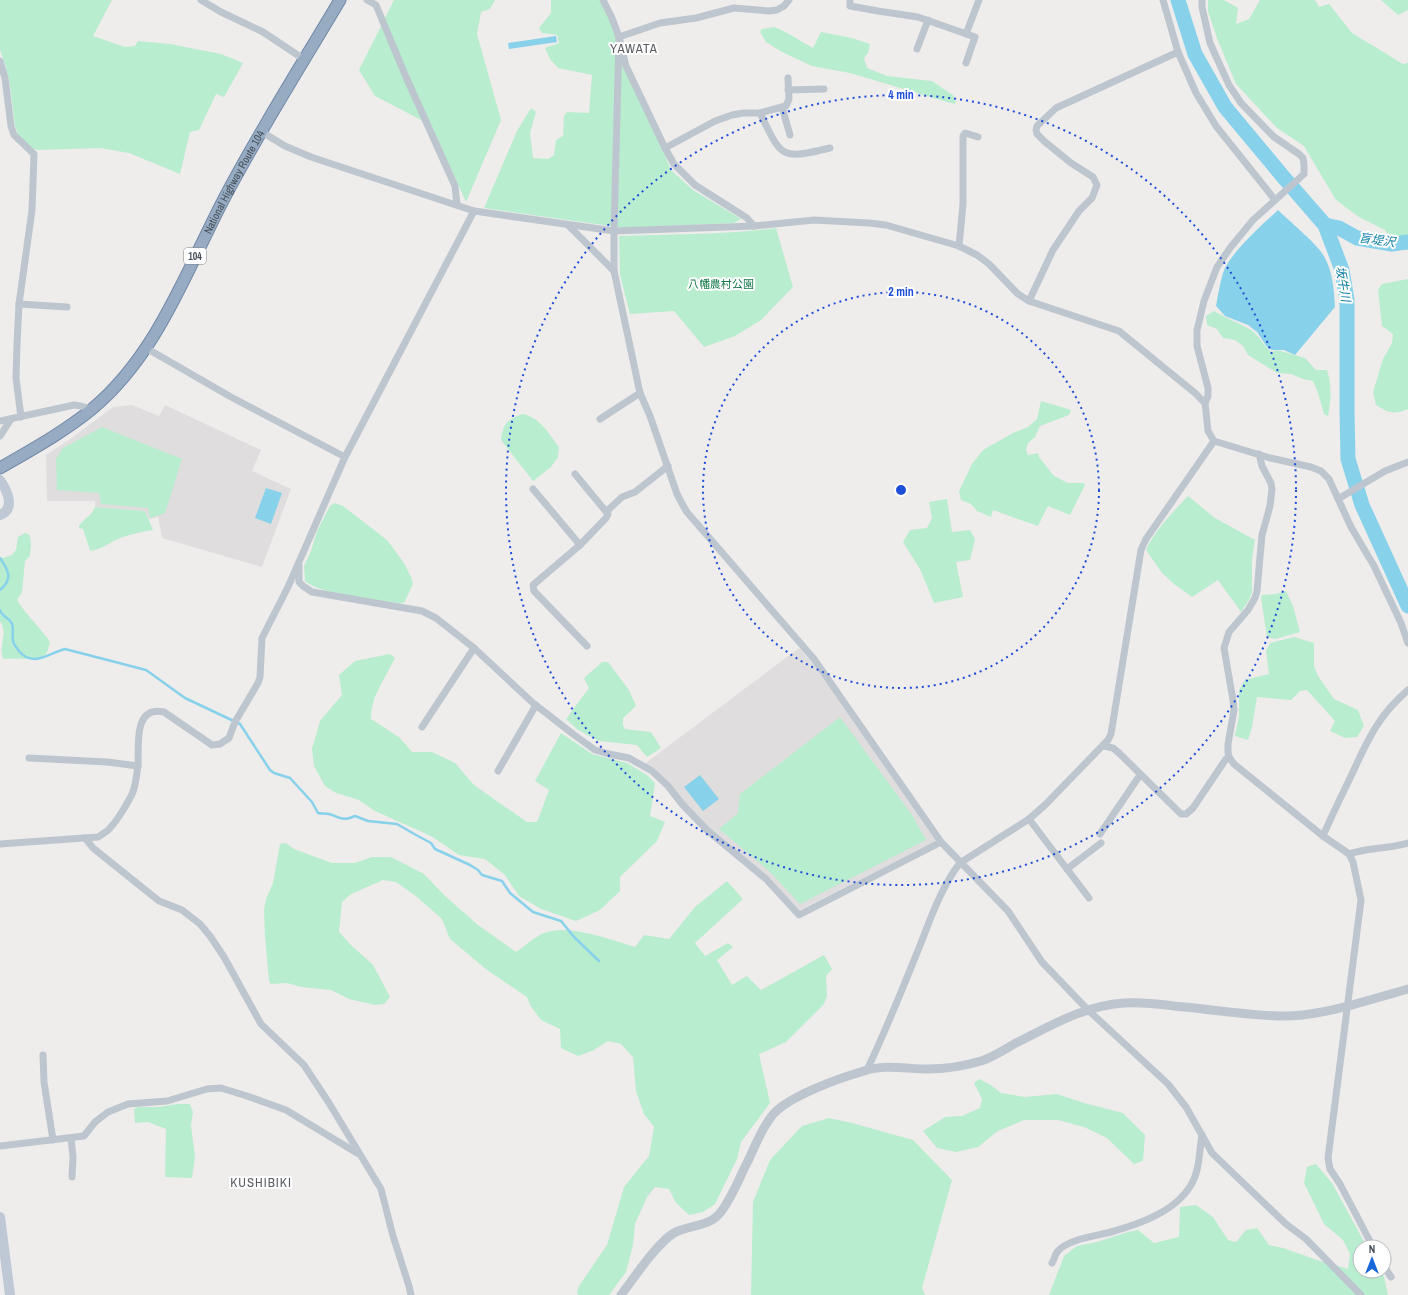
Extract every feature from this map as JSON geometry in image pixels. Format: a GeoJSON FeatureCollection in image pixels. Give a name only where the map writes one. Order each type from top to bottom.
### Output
{"type":"FeatureCollection","features":[{"type":"Feature","properties":{"kind":"highway","name":"National Highway Route 104"},"geometry":{"type":"LineString","coordinates":[[0,468],[51,438],[91,409],[125,375],[146,348],[168,311],[228,191],[340,0]]}},
{"type":"Feature","properties":{"kind":"main road"},"geometry":{"type":"LineString","coordinates":[[0,480],[8,490],[10,499],[9,507],[4,514],[0,515]]}},
{"type":"Feature","properties":{"kind":"main road"},"geometry":{"type":"LineString","coordinates":[[0,1217],[10,1295]]}},
{"type":"Feature","properties":{"kind":"street"},"geometry":{"type":"LineString","coordinates":[[201,0],[221,12],[263,32],[305,60]]}},
{"type":"Feature","properties":{"kind":"street"},"geometry":{"type":"LineString","coordinates":[[367,0],[376,6],[455,186],[457,205]]}},
{"type":"Feature","properties":{"kind":"street"},"geometry":{"type":"LineString","coordinates":[[603,0],[619,37],[626,66],[674,164],[695,185],[747,218],[754,226]]}},
{"type":"Feature","properties":{"kind":"street"},"geometry":{"type":"LineString","coordinates":[[745,8],[746,0]]}},
{"type":"Feature","properties":{"kind":"street"},"geometry":{"type":"LineString","coordinates":[[619,37],[660,23],[696,18],[734,8],[769,11],[777,10],[784,6],[789,0]]}},
{"type":"Feature","properties":{"kind":"street"},"geometry":{"type":"LineString","coordinates":[[850,0],[850,6],[878,12],[918,17],[975,37],[966,63]]}},
{"type":"Feature","properties":{"kind":"street"},"geometry":{"type":"LineString","coordinates":[[966,34],[979,0]]}},
{"type":"Feature","properties":{"kind":"street"},"geometry":{"type":"LineString","coordinates":[[1163,0],[1178,52],[1196,93],[1216,126],[1275,200]]}},
{"type":"Feature","properties":{"kind":"street"},"geometry":{"type":"LineString","coordinates":[[1201,2],[1210,43],[1229,85],[1241,103],[1274,137],[1294,149],[1303,158],[1304,165],[1304,174],[1253,220],[1230,248],[1217,267],[1204,301],[1198,323],[1197,346],[1208,388],[1208,396],[1205,403],[1208,431],[1214,441],[1311,467],[1321,471],[1329,479],[1351,528],[1374,566],[1401,623],[1408,643]]}},
{"type":"Feature","properties":{"kind":"street"},"geometry":{"type":"LineString","coordinates":[[917,49],[928,20]]}},
{"type":"Feature","properties":{"kind":"street"},"geometry":{"type":"LineString","coordinates":[[619,37],[614,271],[640,393],[650,416],[677,494],[686,511],[814,659],[941,842],[1008,911],[1042,962],[1087,1009],[1168,1084],[1186,1106],[1212,1153],[1286,1224],[1306,1239],[1361,1295]]}},
{"type":"Feature","properties":{"kind":"street"},"geometry":{"type":"LineString","coordinates":[[1029,301],[1053,250],[1079,211],[1092,198],[1097,185],[1092,177],[1071,163],[1044,141],[1037,134],[1037,126],[1056,108],[1178,52]]}},
{"type":"Feature","properties":{"kind":"street"},"geometry":{"type":"LineString","coordinates":[[0,61],[5,78],[11,126],[14,135],[34,154],[32,210],[20,304],[16,378],[21,417]]}},
{"type":"Feature","properties":{"kind":"street"},"geometry":{"type":"LineString","coordinates":[[665,148],[715,121],[732,115],[760,113],[786,106],[788,103],[788,78]]}},
{"type":"Feature","properties":{"kind":"street"},"geometry":{"type":"LineString","coordinates":[[788,90],[824,88]]}},
{"type":"Feature","properties":{"kind":"street"},"geometry":{"type":"LineString","coordinates":[[782,107],[790,135]]}},
{"type":"Feature","properties":{"kind":"street"},"geometry":{"type":"LineString","coordinates":[[760,113],[775,144],[786,153],[790,155],[802,155],[830,148]]}},
{"type":"Feature","properties":{"kind":"street"},"geometry":{"type":"LineString","coordinates":[[262,132],[285,146],[311,157],[474,211],[614,231],[754,226],[814,220],[886,225],[959,246],[977,255],[989,264],[1018,294],[1029,301],[1119,331],[1195,393],[1205,403]]}},
{"type":"Feature","properties":{"kind":"street"},"geometry":{"type":"LineString","coordinates":[[959,246],[963,204],[963,136],[965,133],[978,136]]}},
{"type":"Feature","properties":{"kind":"street"},"geometry":{"type":"LineString","coordinates":[[0,844],[98,837],[110,829],[132,792],[138,766],[139,730],[142,720],[149,713],[156,711],[164,712],[212,745],[220,744],[229,738],[235,722],[260,677],[262,638],[300,562],[345,457],[474,211]]}},
{"type":"Feature","properties":{"kind":"street"},"geometry":{"type":"LineString","coordinates":[[568,225],[614,271]]}},
{"type":"Feature","properties":{"kind":"street"},"geometry":{"type":"LineString","coordinates":[[20,304],[67,307]]}},
{"type":"Feature","properties":{"kind":"street"},"geometry":{"type":"LineString","coordinates":[[146,348],[231,397],[345,457]]}},
{"type":"Feature","properties":{"kind":"street"},"geometry":{"type":"LineString","coordinates":[[600,419],[640,393]]}},
{"type":"Feature","properties":{"kind":"street"},"geometry":{"type":"LineString","coordinates":[[0,421],[74,405],[91,409]]}},
{"type":"Feature","properties":{"kind":"street"},"geometry":{"type":"LineString","coordinates":[[0,436],[11,419]]}},
{"type":"Feature","properties":{"kind":"street"},"geometry":{"type":"LineString","coordinates":[[867,1070],[890,1019],[930,920],[953,871],[960,863],[1029,819],[1104,746],[1111,734],[1141,550],[1146,539],[1214,441]]}},
{"type":"Feature","properties":{"kind":"street"},"geometry":{"type":"LineString","coordinates":[[1258,454],[1262,466],[1271,483],[1272,497],[1262,535],[1255,598],[1248,610],[1229,632],[1225,644],[1225,655],[1234,710],[1228,744],[1229,757],[1234,764],[1323,836],[1349,854],[1353,862],[1361,900],[1328,1158],[1330,1169],[1340,1184],[1369,1239]]}},
{"type":"Feature","properties":{"kind":"street"},"geometry":{"type":"LineString","coordinates":[[1338,499],[1385,471],[1408,462]]}},
{"type":"Feature","properties":{"kind":"street"},"geometry":{"type":"LineString","coordinates":[[607,511],[622,497],[635,492],[668,466]]}},
{"type":"Feature","properties":{"kind":"street"},"geometry":{"type":"LineString","coordinates":[[575,474],[608,514],[580,545],[533,585],[534,591],[587,646]]}},
{"type":"Feature","properties":{"kind":"street"},"geometry":{"type":"LineString","coordinates":[[533,489],[580,545]]}},
{"type":"Feature","properties":{"kind":"street"},"geometry":{"type":"LineString","coordinates":[[300,562],[299,582],[312,592],[422,611],[436,618],[474,648],[536,705],[595,750],[629,758],[652,771],[668,786],[682,804],[708,831],[766,879],[799,915],[941,842]]}},
{"type":"Feature","properties":{"kind":"street"},"geometry":{"type":"LineString","coordinates":[[422,726],[474,648]]}},
{"type":"Feature","properties":{"kind":"street"},"geometry":{"type":"LineString","coordinates":[[1323,836],[1371,733],[1386,712],[1408,690]]}},
{"type":"Feature","properties":{"kind":"street"},"geometry":{"type":"LineString","coordinates":[[498,771],[536,705]]}},
{"type":"Feature","properties":{"kind":"street"},"geometry":{"type":"LineString","coordinates":[[1104,746],[1113,748],[1119,753],[1181,814],[1186,814],[1193,808],[1226,759],[1229,757]]}},
{"type":"Feature","properties":{"kind":"street"},"geometry":{"type":"LineString","coordinates":[[29,758],[107,762],[138,766]]}},
{"type":"Feature","properties":{"kind":"street"},"geometry":{"type":"LineString","coordinates":[[1100,834],[1140,775]]}},
{"type":"Feature","properties":{"kind":"street"},"geometry":{"type":"LineString","coordinates":[[1029,819],[1088,898]]}},
{"type":"Feature","properties":{"kind":"street"},"geometry":{"type":"LineString","coordinates":[[85,838],[93,848],[159,901],[182,910],[200,924],[210,936],[224,958],[262,1024],[304,1065],[329,1103],[359,1154],[370,1169],[381,1189],[393,1236],[411,1295]]}},
{"type":"Feature","properties":{"kind":"street"},"geometry":{"type":"LineString","coordinates":[[1067,869],[1101,843]]}},
{"type":"Feature","properties":{"kind":"street"},"geometry":{"type":"LineString","coordinates":[[1349,854],[1364,849],[1397,846],[1408,843]]}},
{"type":"Feature","properties":{"kind":"street"},"geometry":{"type":"LineString","coordinates":[[621,1295],[661,1244],[674,1233],[713,1220],[720,1213],[731,1195],[760,1135],[771,1116],[783,1105],[797,1097],[843,1077],[867,1070],[901,1067],[939,1069],[961,1066],[984,1060],[1043,1029],[1087,1009],[1109,1004],[1149,1003],[1234,1013],[1282,1016],[1306,1014],[1408,989]]}},
{"type":"Feature","properties":{"kind":"street"},"geometry":{"type":"LineString","coordinates":[[43,1055],[44,1082],[52,1140]]}},
{"type":"Feature","properties":{"kind":"street"},"geometry":{"type":"LineString","coordinates":[[0,1146],[84,1136],[95,1122],[108,1112],[128,1104],[167,1101],[207,1089],[222,1088],[286,1110],[359,1154]]}},
{"type":"Feature","properties":{"kind":"street"},"geometry":{"type":"LineString","coordinates":[[1052,1263],[1058,1251],[1078,1240],[1111,1232],[1143,1221],[1170,1207],[1182,1198],[1191,1185],[1196,1174],[1202,1135]]}},
{"type":"Feature","properties":{"kind":"street"},"geometry":{"type":"LineString","coordinates":[[71,1138],[72,1177]]}},
{"type":"Feature","properties":{"kind":"shaded area"},"geometry":{"type":"Polygon","coordinates":[[[132,405],[159,416],[165,405],[261,450],[252,471],[291,489],[262,567],[162,538],[158,517],[149,519],[145,511],[95,507],[95,501],[47,501],[46,455],[69,440],[113,407],[132,405]]]}},
{"type":"Feature","properties":{"kind":"shaded area"},"geometry":{"type":"Polygon","coordinates":[[[799,648],[813,664],[936,841],[798,911],[643,765],[799,648]]]}},
{"type":"Feature","properties":{"kind":"green space"},"geometry":{"type":"Polygon","coordinates":[[[0,0],[112,0],[93,36],[125,47],[135,46],[138,41],[170,44],[221,54],[243,63],[224,97],[216,94],[199,130],[190,132],[180,174],[129,153],[100,148],[37,150],[32,148],[18,134],[15,126],[10,85],[0,50],[0,0]]]}},
{"type":"Feature","properties":{"kind":"green space"},"geometry":{"type":"Polygon","coordinates":[[[394,0],[495,0],[490,9],[481,12],[477,34],[501,120],[466,202],[431,125],[375,96],[359,70],[394,0]]]}},
{"type":"Feature","properties":{"kind":"green space"},"geometry":{"type":"Polygon","coordinates":[[[551,0],[600,0],[605,7],[671,170],[693,190],[741,219],[734,223],[624,228],[484,208],[517,131],[531,108],[536,112],[530,133],[533,158],[548,159],[554,155],[556,140],[563,136],[564,116],[567,112],[589,113],[592,75],[558,68],[550,59],[545,48],[559,43],[557,35],[542,33],[539,28],[551,13],[551,0]]]}},
{"type":"Feature","properties":{"kind":"green space"},"geometry":{"type":"Polygon","coordinates":[[[1208,0],[1224,0],[1238,8],[1236,24],[1249,19],[1260,0],[1315,0],[1319,7],[1329,4],[1352,33],[1403,64],[1408,63],[1408,239],[1391,240],[1385,230],[1359,217],[1336,200],[1304,146],[1277,128],[1236,84],[1218,41],[1208,11],[1208,0]]]}},
{"type":"Feature","properties":{"kind":"green space"},"geometry":{"type":"Polygon","coordinates":[[[1381,0],[1408,0],[1408,10],[1398,15],[1381,0]]]}},
{"type":"Feature","properties":{"kind":"green space"},"geometry":{"type":"Polygon","coordinates":[[[774,27],[813,48],[821,32],[852,38],[870,44],[868,53],[864,58],[867,68],[887,76],[932,81],[953,95],[956,102],[954,104],[850,73],[812,66],[782,52],[766,42],[760,32],[762,29],[774,27]]]}},
{"type":"Feature","properties":{"kind":"green space","name":"八幡農村公園"},"geometry":{"type":"Polygon","coordinates":[[[776,228],[793,287],[761,320],[735,336],[704,347],[674,311],[630,314],[620,275],[619,236],[717,233],[776,228]]]}},
{"type":"Feature","properties":{"kind":"green space"},"geometry":{"type":"Polygon","coordinates":[[[1408,279],[1408,409],[1398,412],[1391,412],[1376,405],[1373,392],[1383,359],[1392,343],[1393,334],[1382,326],[1378,290],[1382,284],[1408,279]]]}},
{"type":"Feature","properties":{"kind":"green space"},"geometry":{"type":"Polygon","coordinates":[[[1214,311],[1251,330],[1272,352],[1277,350],[1305,358],[1316,370],[1327,370],[1330,381],[1330,404],[1328,416],[1324,414],[1313,381],[1291,374],[1277,373],[1248,355],[1243,346],[1235,340],[1223,338],[1217,329],[1207,325],[1206,316],[1214,311]]]}},
{"type":"Feature","properties":{"kind":"green space"},"geometry":{"type":"Polygon","coordinates":[[[1041,401],[1071,410],[1069,415],[1040,426],[1035,437],[1028,443],[1026,450],[1028,455],[1038,453],[1039,457],[1054,476],[1068,483],[1084,483],[1085,485],[1070,515],[1048,506],[1038,526],[993,510],[991,517],[977,511],[971,504],[961,500],[959,491],[972,464],[983,450],[1013,433],[1028,427],[1037,419],[1041,401]]]}},
{"type":"Feature","properties":{"kind":"green space"},"geometry":{"type":"Polygon","coordinates":[[[522,414],[528,415],[539,422],[559,447],[558,457],[551,467],[533,481],[501,440],[503,430],[507,423],[513,418],[522,414]]]}},
{"type":"Feature","properties":{"kind":"green space"},"geometry":{"type":"Polygon","coordinates":[[[102,427],[182,459],[165,513],[150,518],[148,508],[101,504],[99,493],[57,490],[56,459],[63,448],[102,427]]]}},
{"type":"Feature","properties":{"kind":"green space"},"geometry":{"type":"Polygon","coordinates":[[[1188,496],[1215,518],[1255,540],[1252,559],[1252,592],[1249,600],[1241,612],[1218,580],[1192,597],[1162,573],[1146,550],[1159,528],[1188,496]]]}},
{"type":"Feature","properties":{"kind":"green space"},"geometry":{"type":"Polygon","coordinates":[[[947,499],[952,532],[970,530],[975,539],[970,560],[956,562],[963,597],[934,603],[920,569],[903,542],[910,530],[927,528],[932,518],[929,502],[947,499]]]}},
{"type":"Feature","properties":{"kind":"green space"},"geometry":{"type":"Polygon","coordinates":[[[335,503],[343,506],[387,540],[404,563],[413,584],[404,603],[336,593],[323,590],[305,581],[304,566],[311,551],[317,531],[330,506],[335,503]]]}},
{"type":"Feature","properties":{"kind":"green space"},"geometry":{"type":"Polygon","coordinates":[[[95,507],[145,511],[153,530],[140,532],[118,539],[99,549],[91,551],[83,529],[79,528],[79,526],[92,513],[95,507]]]}},
{"type":"Feature","properties":{"kind":"green space"},"geometry":{"type":"Polygon","coordinates":[[[25,533],[30,535],[30,556],[25,561],[22,592],[17,600],[50,642],[47,653],[38,658],[3,659],[2,649],[4,631],[0,621],[0,559],[12,555],[16,550],[18,537],[25,533]]]}},
{"type":"Feature","properties":{"kind":"green space"},"geometry":{"type":"Polygon","coordinates":[[[1286,591],[1293,606],[1300,632],[1275,639],[1267,637],[1261,598],[1262,595],[1286,591]]]}},
{"type":"Feature","properties":{"kind":"green space"},"geometry":{"type":"Polygon","coordinates":[[[1294,637],[1314,643],[1314,666],[1318,676],[1334,699],[1358,710],[1364,726],[1357,737],[1345,738],[1330,731],[1335,721],[1307,690],[1300,691],[1291,700],[1257,697],[1252,727],[1248,740],[1235,736],[1239,716],[1239,690],[1245,680],[1269,674],[1266,651],[1270,643],[1294,637]]]}},
{"type":"Feature","properties":{"kind":"green space"},"geometry":{"type":"Polygon","coordinates":[[[390,654],[395,658],[376,695],[371,711],[371,719],[400,738],[412,752],[432,752],[455,763],[474,785],[527,822],[537,822],[549,790],[535,781],[561,733],[592,754],[627,763],[647,775],[655,783],[650,816],[665,822],[657,841],[620,877],[620,891],[600,910],[576,921],[541,909],[519,896],[505,875],[485,859],[459,855],[431,836],[375,811],[359,800],[336,793],[325,786],[314,766],[312,749],[320,721],[342,695],[339,675],[355,661],[390,654]]]}},
{"type":"Feature","properties":{"kind":"green space"},"geometry":{"type":"Polygon","coordinates":[[[602,662],[608,662],[629,690],[636,706],[623,718],[623,725],[625,729],[651,732],[661,748],[647,757],[637,745],[599,741],[578,730],[566,719],[589,688],[584,678],[602,662]]]}},
{"type":"Feature","properties":{"kind":"green space"},"geometry":{"type":"Polygon","coordinates":[[[840,717],[912,815],[926,840],[800,904],[769,871],[719,829],[738,813],[740,794],[840,717]]]}},
{"type":"Feature","properties":{"kind":"green space"},"geometry":{"type":"Polygon","coordinates":[[[286,843],[294,849],[332,863],[355,863],[372,857],[391,857],[424,874],[444,895],[478,925],[516,952],[542,934],[563,930],[588,933],[635,947],[644,935],[669,939],[695,907],[727,881],[743,899],[695,943],[705,956],[728,943],[733,947],[717,960],[732,985],[747,976],[761,990],[824,955],[832,969],[826,976],[827,996],[824,1004],[786,1042],[759,1054],[770,1103],[741,1142],[737,1159],[715,1204],[703,1212],[689,1215],[676,1203],[669,1189],[655,1187],[647,1197],[635,1224],[633,1245],[626,1272],[609,1295],[578,1295],[577,1292],[579,1286],[607,1245],[624,1187],[649,1156],[654,1127],[644,1114],[636,1091],[633,1057],[621,1044],[608,1041],[592,1051],[578,1056],[561,1048],[560,1029],[541,1020],[530,1005],[527,997],[487,970],[450,939],[442,919],[417,897],[396,882],[383,880],[351,894],[342,902],[339,932],[373,965],[390,997],[384,1004],[375,1005],[349,999],[331,990],[301,987],[287,983],[271,984],[269,981],[264,910],[266,899],[273,883],[280,844],[286,843]]]}},
{"type":"Feature","properties":{"kind":"green space"},"geometry":{"type":"Polygon","coordinates":[[[979,1079],[991,1085],[1001,1093],[1025,1097],[1057,1094],[1123,1113],[1145,1135],[1143,1161],[1134,1164],[1107,1138],[1084,1127],[1058,1120],[1024,1120],[998,1131],[978,1147],[956,1152],[937,1148],[923,1131],[945,1117],[962,1116],[980,1108],[982,1099],[974,1083],[979,1079]]]}},
{"type":"Feature","properties":{"kind":"green space"},"geometry":{"type":"Polygon","coordinates":[[[190,1104],[193,1112],[191,1125],[195,1157],[192,1178],[165,1177],[166,1129],[148,1122],[135,1123],[134,1109],[138,1107],[158,1107],[190,1104]]]}},
{"type":"Feature","properties":{"kind":"green space"},"geometry":{"type":"Polygon","coordinates":[[[829,1118],[913,1140],[952,1180],[922,1288],[925,1295],[751,1295],[753,1202],[770,1160],[802,1126],[829,1118]]]}},
{"type":"Feature","properties":{"kind":"green space"},"geometry":{"type":"Polygon","coordinates":[[[1316,1164],[1332,1183],[1363,1239],[1352,1239],[1352,1279],[1384,1279],[1388,1295],[1049,1295],[1064,1256],[1077,1246],[1097,1242],[1138,1230],[1154,1243],[1179,1237],[1180,1207],[1196,1205],[1213,1217],[1228,1240],[1236,1242],[1246,1230],[1257,1228],[1269,1245],[1348,1269],[1350,1254],[1343,1240],[1324,1224],[1304,1183],[1307,1167],[1316,1164]]]}},
{"type":"Feature","properties":{"kind":"water"},"geometry":{"type":"Polygon","coordinates":[[[556,36],[557,42],[509,49],[508,43],[556,36]]]}},
{"type":"Feature","properties":{"kind":"water"},"geometry":{"type":"Polygon","coordinates":[[[1278,210],[1322,253],[1328,264],[1334,288],[1335,307],[1295,355],[1284,350],[1272,350],[1267,347],[1257,332],[1248,325],[1225,316],[1216,306],[1226,265],[1239,248],[1278,210]]]}},
{"type":"Feature","properties":{"kind":"water"},"geometry":{"type":"Polygon","coordinates":[[[266,488],[282,493],[271,524],[255,518],[266,488]]]}},
{"type":"Feature","properties":{"kind":"water"},"geometry":{"type":"Polygon","coordinates":[[[700,775],[719,799],[703,811],[684,787],[700,775]]]}},
{"type":"Feature","properties":{"kind":"waterway","name":"坂牛川"},"geometry":{"type":"LineString","coordinates":[[1178,0],[1195,54],[1225,107],[1325,225],[1342,270],[1347,300],[1348,459],[1362,505],[1408,606]]}},
{"type":"Feature","properties":{"kind":"waterway","name":"盲堤沢"},"geometry":{"type":"LineString","coordinates":[[1325,225],[1339,228],[1357,238],[1392,244],[1408,242]]}},
{"type":"Feature","properties":{"kind":"waterway"},"geometry":{"type":"LineString","coordinates":[[0,558],[6,567],[8,575],[7,582],[0,590]]}},
{"type":"Feature","properties":{"kind":"waterway"},"geometry":{"type":"LineString","coordinates":[[0,610],[2,614],[10,620],[13,628],[15,646],[24,656],[35,659],[41,658],[65,649],[146,670],[185,698],[240,724],[270,770],[274,773],[290,778],[312,802],[318,813],[329,814],[344,819],[355,816],[368,821],[397,824],[431,843],[435,849],[470,865],[478,870],[482,875],[502,881],[510,893],[533,912],[561,921],[574,937],[599,961]]}},
{"type":"Feature","properties":{"kind":"district","name":"YAWATA"},"geometry":{"type":"Point","coordinates":[634,48]}},
{"type":"Feature","properties":{"kind":"district","name":"KUSHIBIKI"},"geometry":{"type":"Point","coordinates":[261,1182]}}]}
